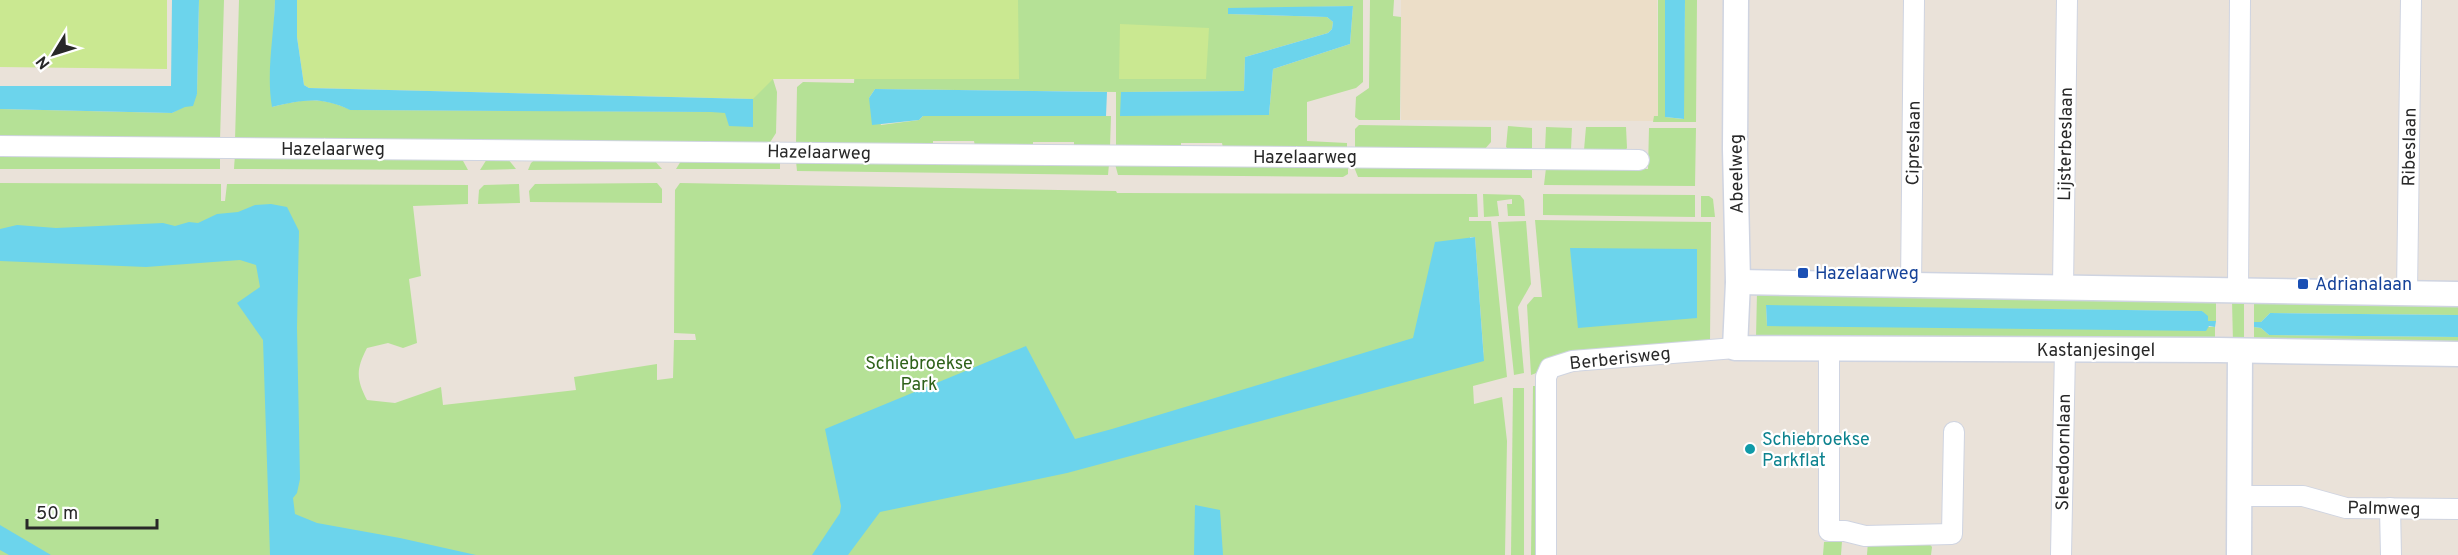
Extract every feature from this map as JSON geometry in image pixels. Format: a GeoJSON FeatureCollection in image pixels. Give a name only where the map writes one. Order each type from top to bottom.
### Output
{"type":"FeatureCollection","features":[{"type":"Feature","properties":{"kind":"street","name":"Abeelweg"},"geometry":{"type":"LineString","coordinates":[[1735,348],[1738,282],[1735,149],[1736,0]]}},
{"type":"Feature","properties":{"kind":"street","name":"Cipreslaan"},"geometry":{"type":"LineString","coordinates":[[1911,286],[1914,0]]}},
{"type":"Feature","properties":{"kind":"street","name":"Lijsterbeslaan"},"geometry":{"type":"LineString","coordinates":[[2063,287],[2067,0]]}},
{"type":"Feature","properties":{"kind":"street"},"geometry":{"type":"LineString","coordinates":[[2238,289],[2240,0]]}},
{"type":"Feature","properties":{"kind":"street","name":"Ribeslaan"},"geometry":{"type":"LineString","coordinates":[[2407,293],[2411,0]]}},
{"type":"Feature","properties":{"kind":"street","name":"Hazelaarweg"},"geometry":{"type":"LineString","coordinates":[[0,146],[1639,160]]}},
{"type":"Feature","properties":{"kind":"street"},"geometry":{"type":"LineString","coordinates":[[1738,282],[2458,294]]}},
{"type":"Feature","properties":{"kind":"street","name":"Kastanjesingel"},"geometry":{"type":"LineString","coordinates":[[1735,348],[2458,354]]}},
{"type":"Feature","properties":{"kind":"street","name":"Berberisweg"},"geometry":{"type":"LineString","coordinates":[[1546,555],[1546,377],[1550,368],[1572,361],[1735,348]]}},
{"type":"Feature","properties":{"kind":"street"},"geometry":{"type":"LineString","coordinates":[[1828,348],[1829,531],[1845,531],[1865,536],[1952,534],[1954,432]]}},
{"type":"Feature","properties":{"kind":"street","name":"Sleedoornlaan"},"geometry":{"type":"LineString","coordinates":[[2061,555],[2065,350]]}},
{"type":"Feature","properties":{"kind":"street"},"geometry":{"type":"LineString","coordinates":[[2239,555],[2240,351]]}},
{"type":"Feature","properties":{"kind":"street","name":"Palmweg"},"geometry":{"type":"LineString","coordinates":[[2239,496],[2303,496],[2338,507],[2458,509]]}},
{"type":"Feature","properties":{"kind":"street"},"geometry":{"type":"LineString","coordinates":[[2390,508],[2391,555]]}},
{"type":"Feature","properties":{"kind":"shaded area"},"geometry":{"type":"Polygon","coordinates":[[[1401,0],[1657,0],[1658,121],[1401,120],[1401,0]]]}},
{"type":"Feature","properties":{"kind":"green space"},"geometry":{"type":"Polygon","coordinates":[[[0,0],[167,0],[167,69],[0,67],[0,0]]]}},
{"type":"Feature","properties":{"kind":"green space"},"geometry":{"type":"Polygon","coordinates":[[[199,0],[224,0],[220,140],[0,140],[0,109],[172,113],[185,106],[197,94],[199,0]]]}},
{"type":"Feature","properties":{"kind":"green space"},"geometry":{"type":"Polygon","coordinates":[[[239,0],[275,0],[272,107],[312,100],[330,102],[351,110],[752,112],[752,99],[297,0],[773,79],[777,92],[776,133],[769,144],[235,140],[239,0]]]}},
{"type":"Feature","properties":{"kind":"green space"},"geometry":{"type":"Polygon","coordinates":[[[297,0],[1018,0],[1019,79],[773,79],[753,99],[309,88],[304,85],[297,37],[297,0]]]}},
{"type":"Feature","properties":{"kind":"green space"},"geometry":{"type":"Polygon","coordinates":[[[852,0],[1363,0],[1363,82],[1356,88],[1307,102],[1307,141],[1347,143],[1347,150],[1223,148],[1222,143],[1181,143],[1181,148],[1116,147],[1116,92],[875,89],[869,98],[881,125],[919,120],[923,116],[1111,116],[1110,147],[1074,147],[1074,142],[1033,142],[1033,146],[975,146],[974,141],[933,141],[933,145],[796,144],[797,87],[803,82],[854,83],[856,54],[852,0]],[[1353,6],[1228,9],[1228,14],[1327,17],[1333,22],[1332,29],[1328,33],[1245,57],[1244,91],[1121,92],[1269,115],[1273,69],[1350,44],[1353,6]]]}},
{"type":"Feature","properties":{"kind":"green space"},"geometry":{"type":"Polygon","coordinates":[[[1370,0],[1394,0],[1393,16],[1401,17],[1400,120],[1359,120],[1355,117],[1356,97],[1369,88],[1370,0]]]}},
{"type":"Feature","properties":{"kind":"green space"},"geometry":{"type":"Polygon","coordinates":[[[1658,0],[1665,0],[1665,117],[1683,119],[1685,0],[1697,0],[1696,122],[1653,122],[1654,116],[1658,116],[1658,0]]]}},
{"type":"Feature","properties":{"kind":"green space"},"geometry":{"type":"Polygon","coordinates":[[[1120,24],[1209,28],[1206,79],[1119,79],[1120,24]]]}},
{"type":"Feature","properties":{"kind":"green space"},"geometry":{"type":"Polygon","coordinates":[[[1359,125],[1491,127],[1491,142],[1484,150],[1355,149],[1355,129],[1359,125]]]}},
{"type":"Feature","properties":{"kind":"green space"},"geometry":{"type":"Polygon","coordinates":[[[1508,126],[1532,128],[1532,148],[1530,150],[1506,147],[1508,126]]]}},
{"type":"Feature","properties":{"kind":"green space"},"geometry":{"type":"Polygon","coordinates":[[[1546,127],[1572,128],[1571,149],[1545,150],[1546,127]]]}},
{"type":"Feature","properties":{"kind":"green space"},"geometry":{"type":"Polygon","coordinates":[[[1586,127],[1626,127],[1627,148],[1625,151],[1584,150],[1586,127]]]}},
{"type":"Feature","properties":{"kind":"green space"},"geometry":{"type":"Polygon","coordinates":[[[1649,128],[1696,128],[1695,186],[1544,185],[1546,168],[1648,169],[1649,128]]]}},
{"type":"Feature","properties":{"kind":"green space"},"geometry":{"type":"Polygon","coordinates":[[[0,153],[220,154],[220,169],[0,169],[0,153]]]}},
{"type":"Feature","properties":{"kind":"green space"},"geometry":{"type":"Polygon","coordinates":[[[235,154],[462,159],[468,170],[234,169],[235,154]]]}},
{"type":"Feature","properties":{"kind":"green space"},"geometry":{"type":"Polygon","coordinates":[[[537,158],[653,159],[662,169],[528,170],[537,158]]]}},
{"type":"Feature","properties":{"kind":"green space"},"geometry":{"type":"Polygon","coordinates":[[[487,159],[508,159],[516,169],[480,170],[487,159]]]}},
{"type":"Feature","properties":{"kind":"green space"},"geometry":{"type":"Polygon","coordinates":[[[780,159],[780,169],[676,169],[681,161],[780,159]]]}},
{"type":"Feature","properties":{"kind":"green space"},"geometry":{"type":"Polygon","coordinates":[[[796,161],[1109,164],[1108,175],[797,171],[796,161]]]}},
{"type":"Feature","properties":{"kind":"green space"},"geometry":{"type":"Polygon","coordinates":[[[1115,164],[1348,166],[1348,174],[1343,177],[1118,175],[1115,164]]]}},
{"type":"Feature","properties":{"kind":"green space"},"geometry":{"type":"Polygon","coordinates":[[[1354,167],[1532,168],[1532,178],[1358,177],[1354,167]]]}},
{"type":"Feature","properties":{"kind":"green space","name":"Schiebroekse Park"},"geometry":{"type":"Polygon","coordinates":[[[0,183],[221,184],[221,201],[225,201],[227,184],[468,185],[468,204],[413,206],[421,276],[409,279],[417,343],[403,348],[388,343],[367,348],[359,368],[359,380],[367,400],[395,403],[441,387],[443,405],[576,390],[574,377],[657,364],[657,380],[673,378],[674,340],[696,340],[695,334],[674,333],[675,190],[680,183],[1116,191],[1117,193],[1477,194],[1478,217],[1469,217],[1469,221],[1491,221],[1507,377],[1473,386],[1474,404],[1502,397],[1507,441],[1505,555],[0,555],[0,183]],[[1470,237],[1484,360],[1475,237],[1470,237]]]}},
{"type":"Feature","properties":{"kind":"green space"},"geometry":{"type":"Polygon","coordinates":[[[657,183],[662,189],[662,203],[530,202],[529,191],[535,184],[657,183]]]}},
{"type":"Feature","properties":{"kind":"green space"},"geometry":{"type":"Polygon","coordinates":[[[519,184],[520,203],[478,204],[479,190],[484,185],[519,184]]]}},
{"type":"Feature","properties":{"kind":"green space"},"geometry":{"type":"Polygon","coordinates":[[[1483,194],[1520,195],[1524,200],[1525,216],[1508,216],[1507,204],[1512,204],[1512,199],[1497,201],[1499,216],[1484,217],[1483,194]]]}},
{"type":"Feature","properties":{"kind":"green space"},"geometry":{"type":"Polygon","coordinates":[[[1543,194],[1695,195],[1695,217],[1543,215],[1543,194]]]}},
{"type":"Feature","properties":{"kind":"green space"},"geometry":{"type":"Polygon","coordinates":[[[1701,196],[1709,196],[1713,199],[1715,217],[1701,217],[1701,196]]]}},
{"type":"Feature","properties":{"kind":"green space"},"geometry":{"type":"Polygon","coordinates":[[[1535,220],[1711,222],[1710,343],[1555,355],[1545,361],[1539,372],[1531,375],[1527,305],[1534,297],[1542,297],[1535,220]]]}},
{"type":"Feature","properties":{"kind":"green space"},"geometry":{"type":"Polygon","coordinates":[[[1526,221],[1531,284],[1518,307],[1524,373],[1514,375],[1498,222],[1526,221]]]}},
{"type":"Feature","properties":{"kind":"green space"},"geometry":{"type":"Polygon","coordinates":[[[1757,292],[2216,299],[2216,321],[2208,321],[2202,311],[1766,306],[1767,326],[2215,327],[2215,344],[1756,338],[1757,292]]]}},
{"type":"Feature","properties":{"kind":"green space"},"geometry":{"type":"Polygon","coordinates":[[[2254,298],[2458,301],[2458,315],[2270,313],[2261,322],[2254,322],[2254,298]]]}},
{"type":"Feature","properties":{"kind":"green space"},"geometry":{"type":"Polygon","coordinates":[[[2232,300],[2244,300],[2244,343],[2233,343],[2232,300]]]}},
{"type":"Feature","properties":{"kind":"green space"},"geometry":{"type":"Polygon","coordinates":[[[2254,327],[2261,328],[2269,335],[2458,337],[2458,347],[2254,344],[2254,327]]]}},
{"type":"Feature","properties":{"kind":"green space"},"geometry":{"type":"Polygon","coordinates":[[[1533,386],[1538,386],[1535,555],[1531,555],[1533,386]]]}},
{"type":"Feature","properties":{"kind":"green space"},"geometry":{"type":"Polygon","coordinates":[[[1513,388],[1524,388],[1524,555],[1511,555],[1513,388]]]}},
{"type":"Feature","properties":{"kind":"green space"},"geometry":{"type":"Polygon","coordinates":[[[1842,541],[1841,555],[1823,555],[1824,542],[1842,541]]]}},
{"type":"Feature","properties":{"kind":"green space"},"geometry":{"type":"Polygon","coordinates":[[[1868,541],[1928,542],[1932,547],[1931,555],[1867,555],[1868,541]]]}},
{"type":"Feature","properties":{"kind":"water"},"geometry":{"type":"Polygon","coordinates":[[[172,0],[199,0],[197,94],[193,106],[172,113],[0,109],[0,86],[171,86],[172,0]]]}},
{"type":"Feature","properties":{"kind":"water"},"geometry":{"type":"Polygon","coordinates":[[[275,0],[297,0],[297,37],[304,85],[309,88],[753,99],[753,127],[729,126],[725,113],[711,112],[350,110],[321,101],[272,107],[270,67],[275,0]]]}},
{"type":"Feature","properties":{"kind":"water"},"geometry":{"type":"Polygon","coordinates":[[[1665,0],[1685,0],[1684,119],[1665,117],[1665,0]]]}},
{"type":"Feature","properties":{"kind":"water"},"geometry":{"type":"Polygon","coordinates":[[[1353,6],[1350,44],[1273,69],[1269,115],[1120,116],[1121,92],[1244,91],[1245,57],[1328,33],[1332,29],[1333,22],[1327,17],[1228,14],[1228,8],[1353,6]]]}},
{"type":"Feature","properties":{"kind":"water"},"geometry":{"type":"Polygon","coordinates":[[[875,89],[1107,92],[1106,116],[923,116],[919,120],[872,125],[869,98],[875,89]]]}},
{"type":"Feature","properties":{"kind":"water"},"geometry":{"type":"Polygon","coordinates":[[[271,204],[287,207],[299,231],[297,328],[300,479],[297,493],[293,498],[295,514],[317,523],[476,555],[270,555],[263,340],[237,303],[260,287],[256,265],[240,260],[146,267],[0,261],[0,229],[17,225],[56,228],[163,223],[175,226],[189,222],[198,223],[217,214],[238,212],[255,205],[271,204]]]}},
{"type":"Feature","properties":{"kind":"water"},"geometry":{"type":"Polygon","coordinates":[[[1475,237],[1484,361],[1067,473],[880,512],[848,555],[812,555],[840,513],[841,506],[825,429],[1026,346],[1075,439],[1112,429],[1413,338],[1435,242],[1475,237]]]}},
{"type":"Feature","properties":{"kind":"water"},"geometry":{"type":"Polygon","coordinates":[[[1570,248],[1697,249],[1697,318],[1578,328],[1570,248]]]}},
{"type":"Feature","properties":{"kind":"water"},"geometry":{"type":"Polygon","coordinates":[[[1766,305],[2202,311],[2208,316],[2208,321],[2216,321],[2215,327],[2209,326],[2206,331],[1767,326],[1766,305]]]}},
{"type":"Feature","properties":{"kind":"water"},"geometry":{"type":"Polygon","coordinates":[[[2270,313],[2458,315],[2458,337],[2269,335],[2261,328],[2254,327],[2254,322],[2261,322],[2270,313]]]}},
{"type":"Feature","properties":{"kind":"water"},"geometry":{"type":"Polygon","coordinates":[[[1195,505],[1220,510],[1223,555],[1194,555],[1195,505]]]}},
{"type":"Feature","properties":{"kind":"water"},"geometry":{"type":"Polygon","coordinates":[[[0,525],[51,555],[9,555],[0,550],[0,525]]]}},
{"type":"Feature","properties":{"kind":"place","name":"Hazelaarweg"},"geometry":{"type":"Point","coordinates":[1803,273]}},
{"type":"Feature","properties":{"kind":"place","name":"Adrianalaan"},"geometry":{"type":"Point","coordinates":[2303,284]}},
{"type":"Feature","properties":{"kind":"place","name":"Schiebroekse Parkflat"},"geometry":{"type":"Point","coordinates":[1750,449]}}]}
